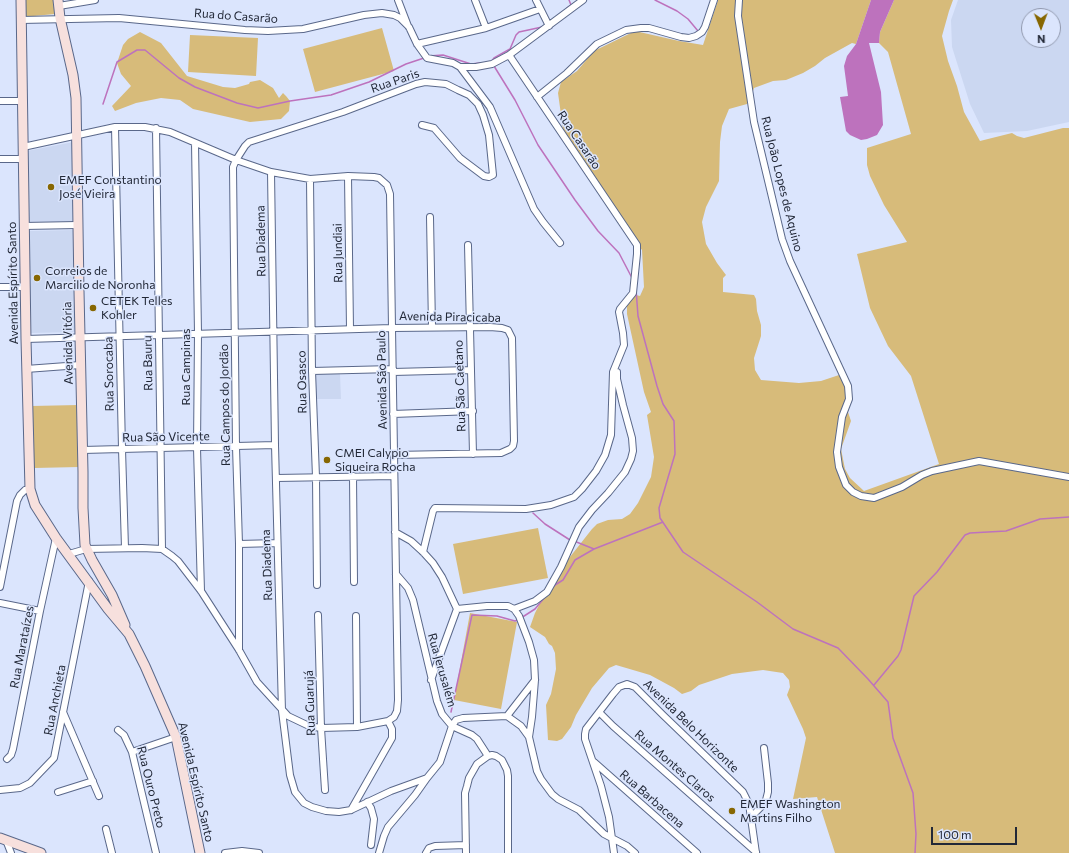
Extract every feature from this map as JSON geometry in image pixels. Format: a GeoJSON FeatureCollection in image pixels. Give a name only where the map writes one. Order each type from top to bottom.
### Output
{"type":"FeatureCollection","features":[{"type":"Feature","properties":{"kind":"street","name":"Avenida Espírito Santo"},"geometry":{"type":"LineString","coordinates":[[21,0],[26,369],[30,489],[35,505],[56,538],[89,581],[108,609],[129,634],[166,712],[176,737],[200,853]]}},
{"type":"Feature","properties":{"kind":"street"},"geometry":{"type":"LineString","coordinates":[[59,3],[96,0]]}},
{"type":"Feature","properties":{"kind":"street"},"geometry":{"type":"LineString","coordinates":[[398,0],[409,27]]}},
{"type":"Feature","properties":{"kind":"street"},"geometry":{"type":"LineString","coordinates":[[475,0],[486,28]]}},
{"type":"Feature","properties":{"kind":"street"},"geometry":{"type":"LineString","coordinates":[[536,0],[549,26]]}},
{"type":"Feature","properties":{"kind":"street"},"geometry":{"type":"LineString","coordinates":[[460,67],[476,67],[492,64],[509,55],[583,0]]}},
{"type":"Feature","properties":{"kind":"street"},"geometry":{"type":"LineString","coordinates":[[537,97],[567,73],[597,44],[626,30],[649,28],[681,37],[689,38],[696,36],[702,32],[705,27],[714,0]]}},
{"type":"Feature","properties":{"kind":"street","name":"Rua João Lopes de Aquino"},"geometry":{"type":"LineString","coordinates":[[739,0],[738,16],[754,122],[782,238],[790,261],[848,386],[849,400],[842,417],[837,458],[846,484],[853,492],[861,496],[874,498],[932,472],[980,461],[1069,477]]}},
{"type":"Feature","properties":{"kind":"street","name":"Avenida Vitória"},"geometry":{"type":"LineString","coordinates":[[59,3],[60,18],[73,74],[76,98],[83,508],[86,549],[116,602],[129,634]]}},
{"type":"Feature","properties":{"kind":"street"},"geometry":{"type":"LineString","coordinates":[[417,44],[486,28],[540,9]]}},
{"type":"Feature","properties":{"kind":"street","name":"Rua do Casarão"},"geometry":{"type":"LineString","coordinates":[[60,18],[119,18],[268,31],[303,29],[364,15],[382,13],[394,15],[400,18],[409,27],[417,44],[427,58],[453,63],[460,67]]}},
{"type":"Feature","properties":{"kind":"street"},"geometry":{"type":"LineString","coordinates":[[21,20],[60,18]]}},
{"type":"Feature","properties":{"kind":"street","name":"Rua Casarão"},"geometry":{"type":"LineString","coordinates":[[423,552],[435,508],[539,507],[562,502],[574,497],[596,471],[605,455],[611,435],[613,372],[623,349],[624,338],[619,312],[633,293],[637,254],[636,245],[509,55]]}},
{"type":"Feature","properties":{"kind":"street"},"geometry":{"type":"LineString","coordinates":[[460,67],[490,107],[534,209],[542,222],[560,243]]}},
{"type":"Feature","properties":{"kind":"street","name":"Rua Paris"},"geometry":{"type":"LineString","coordinates":[[236,160],[249,142],[343,112],[416,84],[436,82],[446,84],[469,95],[478,104],[489,135],[493,175],[489,177],[484,176],[460,158],[434,128],[422,125]]}},
{"type":"Feature","properties":{"kind":"street"},"geometry":{"type":"LineString","coordinates":[[0,101],[23,101]]}},
{"type":"Feature","properties":{"kind":"street","name":"Avenida São Paulo"},"geometry":{"type":"LineString","coordinates":[[23,147],[115,128],[156,128],[170,132],[236,160],[271,172],[310,179],[348,176],[374,177],[384,181],[389,189],[398,700],[397,711],[394,717],[388,721]]}},
{"type":"Feature","properties":{"kind":"street","name":"Rua Sorocaba"},"geometry":{"type":"LineString","coordinates":[[115,128],[125,548]]}},
{"type":"Feature","properties":{"kind":"street","name":"Rua Bauru"},"geometry":{"type":"LineString","coordinates":[[156,128],[162,549]]}},
{"type":"Feature","properties":{"kind":"street","name":"Rua Campinas"},"geometry":{"type":"LineString","coordinates":[[195,143],[198,334],[197,448],[201,591]]}},
{"type":"Feature","properties":{"kind":"street"},"geometry":{"type":"LineString","coordinates":[[0,159],[24,158]]}},
{"type":"Feature","properties":{"kind":"street","name":"Rua Campos do Jordão"},"geometry":{"type":"LineString","coordinates":[[236,160],[232,170],[239,544],[239,650]]}},
{"type":"Feature","properties":{"kind":"street","name":"Rua Diadema"},"geometry":{"type":"LineString","coordinates":[[271,172],[275,445],[282,711],[290,775],[293,788],[304,803],[319,809],[339,812],[351,810]]}},
{"type":"Feature","properties":{"kind":"street","name":"Rua Jundiai"},"geometry":{"type":"LineString","coordinates":[[348,176],[350,329]]}},
{"type":"Feature","properties":{"kind":"street","name":"Rua Osasco"},"geometry":{"type":"LineString","coordinates":[[310,179],[312,371],[316,477],[317,585]]}},
{"type":"Feature","properties":{"kind":"street"},"geometry":{"type":"LineString","coordinates":[[430,217],[432,328]]}},
{"type":"Feature","properties":{"kind":"street"},"geometry":{"type":"LineString","coordinates":[[24,226],[77,225]]}},
{"type":"Feature","properties":{"kind":"street","name":"Rua São Caetano"},"geometry":{"type":"LineString","coordinates":[[468,245],[473,454]]}},
{"type":"Feature","properties":{"kind":"street"},"geometry":{"type":"LineString","coordinates":[[0,287],[25,287]]}},
{"type":"Feature","properties":{"kind":"street","name":"Avenida Piracicaba"},"geometry":{"type":"LineString","coordinates":[[26,339],[392,328],[470,327],[502,328],[508,330],[512,338],[513,446],[506,452],[394,455]]}},
{"type":"Feature","properties":{"kind":"street"},"geometry":{"type":"LineString","coordinates":[[26,369],[80,364]]}},
{"type":"Feature","properties":{"kind":"street"},"geometry":{"type":"LineString","coordinates":[[514,609],[535,601],[547,592],[561,567],[579,527],[608,493],[624,472],[631,459],[633,451],[632,438],[630,427],[622,406],[617,379],[617,364]]}},
{"type":"Feature","properties":{"kind":"street"},"geometry":{"type":"LineString","coordinates":[[312,371],[471,370]]}},
{"type":"Feature","properties":{"kind":"street"},"geometry":{"type":"LineString","coordinates":[[393,414],[473,411]]}},
{"type":"Feature","properties":{"kind":"street","name":"Rua São Vicente"},"geometry":{"type":"LineString","coordinates":[[83,450],[275,445]]}},
{"type":"Feature","properties":{"kind":"street"},"geometry":{"type":"LineString","coordinates":[[353,476],[354,582]]}},
{"type":"Feature","properties":{"kind":"street"},"geometry":{"type":"LineString","coordinates":[[276,478],[394,476]]}},
{"type":"Feature","properties":{"kind":"street"},"geometry":{"type":"LineString","coordinates":[[0,587],[17,501],[25,490],[30,489]]}},
{"type":"Feature","properties":{"kind":"street"},"geometry":{"type":"LineString","coordinates":[[395,532],[411,541],[433,563],[442,577],[457,608],[432,680]]}},
{"type":"Feature","properties":{"kind":"street","name":"Rua Marataízes"},"geometry":{"type":"LineString","coordinates":[[7,759],[13,750],[56,538]]}},
{"type":"Feature","properties":{"kind":"street"},"geometry":{"type":"LineString","coordinates":[[239,544],[277,543]]}},
{"type":"Feature","properties":{"kind":"street"},"geometry":{"type":"LineString","coordinates":[[69,554],[86,549],[162,549],[178,561],[201,591],[239,650],[257,682],[288,716],[309,726],[321,728],[357,726],[388,721],[392,729],[392,738],[351,810]]}},
{"type":"Feature","properties":{"kind":"street","name":"Rua Jerusalém"},"geometry":{"type":"LineString","coordinates":[[396,574],[403,580],[413,600],[437,701],[442,714],[452,726],[472,735],[488,756]]}},
{"type":"Feature","properties":{"kind":"street","name":"Rua Anchieta"},"geometry":{"type":"LineString","coordinates":[[0,790],[13,789],[27,785],[53,760],[57,749],[89,581]]}},
{"type":"Feature","properties":{"kind":"street"},"geometry":{"type":"LineString","coordinates":[[108,609],[114,608],[116,602]]}},
{"type":"Feature","properties":{"kind":"street"},"geometry":{"type":"LineString","coordinates":[[0,603],[40,611]]}},
{"type":"Feature","properties":{"kind":"street"},"geometry":{"type":"LineString","coordinates":[[457,608],[508,606],[514,609],[523,623],[534,660],[535,680],[529,737],[537,771],[546,787],[558,799],[579,810],[598,830],[627,846],[635,853]]}},
{"type":"Feature","properties":{"kind":"street","name":"Rua Guarujá"},"geometry":{"type":"LineString","coordinates":[[318,615],[321,728],[325,790]]}},
{"type":"Feature","properties":{"kind":"street"},"geometry":{"type":"LineString","coordinates":[[356,616],[357,726]]}},
{"type":"Feature","properties":{"kind":"street"},"geometry":{"type":"LineString","coordinates":[[506,716],[535,680]]}},
{"type":"Feature","properties":{"kind":"street","name":"Avenida Belo Horizonte"},"geometry":{"type":"LineString","coordinates":[[614,853],[609,817],[585,739],[585,734],[586,729],[619,687],[627,684],[635,687],[743,792],[749,804],[756,853]]}},
{"type":"Feature","properties":{"kind":"street"},"geometry":{"type":"LineString","coordinates":[[63,712],[99,796]]}},
{"type":"Feature","properties":{"kind":"street","name":"Rua Montes Claros"},"geometry":{"type":"LineString","coordinates":[[599,712],[756,853]]}},
{"type":"Feature","properties":{"kind":"street"},"geometry":{"type":"LineString","coordinates":[[379,853],[388,827],[415,796],[440,762],[452,726],[456,720],[463,718],[506,716],[521,726],[529,737]]}},
{"type":"Feature","properties":{"kind":"street","name":"Rua Ouro Preto"},"geometry":{"type":"LineString","coordinates":[[118,730],[124,735],[132,752],[156,853]]}},
{"type":"Feature","properties":{"kind":"street"},"geometry":{"type":"LineString","coordinates":[[132,752],[176,737]]}},
{"type":"Feature","properties":{"kind":"street"},"geometry":{"type":"LineString","coordinates":[[751,817],[766,800],[768,792],[764,748]]}},
{"type":"Feature","properties":{"kind":"street"},"geometry":{"type":"LineString","coordinates":[[466,853],[466,786],[477,764],[488,756],[496,756],[502,760],[507,770],[508,853]]}},
{"type":"Feature","properties":{"kind":"street","name":"Rua Barbacena"},"geometry":{"type":"LineString","coordinates":[[592,761],[697,853]]}},
{"type":"Feature","properties":{"kind":"street"},"geometry":{"type":"LineString","coordinates":[[351,810],[391,791],[427,778]]}},
{"type":"Feature","properties":{"kind":"street"},"geometry":{"type":"LineString","coordinates":[[58,792],[93,781]]}},
{"type":"Feature","properties":{"kind":"street"},"geometry":{"type":"LineString","coordinates":[[367,802],[371,808],[374,819],[371,845]]}},
{"type":"Feature","properties":{"kind":"street"},"geometry":{"type":"LineString","coordinates":[[106,829],[112,853]]}},
{"type":"Feature","properties":{"kind":"street"},"geometry":{"type":"LineString","coordinates":[[3,839],[11,853]]}},
{"type":"Feature","properties":{"kind":"street"},"geometry":{"type":"LineString","coordinates":[[3,839],[41,853]]}},
{"type":"Feature","properties":{"kind":"street"},"geometry":{"type":"LineString","coordinates":[[426,853],[428,848],[435,846],[466,845]]}},
{"type":"Feature","properties":{"kind":"street"},"geometry":{"type":"LineString","coordinates":[[225,853],[259,853]]}},
{"type":"Feature","properties":{"kind":"shaded area"},"geometry":{"type":"Polygon","coordinates":[[[23,0],[53,0],[55,14],[23,17],[23,0]]]}},
{"type":"Feature","properties":{"kind":"shaded area"},"geometry":{"type":"Polygon","coordinates":[[[718,0],[871,0],[856,44],[852,43],[825,58],[803,73],[786,80],[773,81],[754,88],[747,104],[729,109],[722,126],[719,181],[706,207],[702,222],[706,244],[726,275],[723,278],[723,292],[754,295],[756,299],[757,311],[761,325],[761,336],[754,358],[755,370],[761,380],[799,383],[821,381],[839,375],[845,382],[849,407],[848,412],[851,421],[841,449],[845,469],[850,478],[864,491],[939,464],[911,376],[888,346],[870,308],[857,254],[907,242],[884,205],[870,176],[867,165],[867,148],[911,134],[888,52],[879,43],[880,32],[894,0],[953,0],[942,36],[964,112],[980,141],[1012,133],[1024,138],[1063,128],[1069,128],[1069,853],[835,853],[817,797],[793,799],[806,738],[787,695],[790,687],[789,680],[783,673],[763,670],[732,674],[699,685],[691,691],[682,694],[650,675],[616,665],[609,668],[592,688],[576,715],[571,727],[562,739],[557,741],[548,740],[546,705],[551,694],[556,669],[555,653],[545,637],[530,627],[535,613],[541,601],[557,581],[566,562],[592,529],[597,524],[608,520],[622,519],[630,514],[638,503],[651,477],[654,457],[647,415],[651,412],[644,392],[627,314],[627,303],[632,296],[640,296],[644,287],[642,250],[633,239],[573,148],[563,129],[558,93],[561,82],[577,71],[594,51],[635,31],[703,45],[718,0]]]}},
{"type":"Feature","properties":{"kind":"shaded area"},"geometry":{"type":"Polygon","coordinates":[[[871,0],[894,0],[880,32],[879,43],[869,43],[881,92],[883,125],[877,135],[861,140],[850,135],[846,131],[840,97],[848,96],[844,66],[847,56],[856,44],[871,0]]]}},
{"type":"Feature","properties":{"kind":"shaded area"},"geometry":{"type":"Polygon","coordinates":[[[958,0],[1069,0],[1069,122],[1027,131],[984,133],[970,104],[952,47],[951,20],[958,0]]]}},
{"type":"Feature","properties":{"kind":"shaded area"},"geometry":{"type":"Polygon","coordinates":[[[382,28],[394,71],[315,92],[303,49],[382,28]]]}},
{"type":"Feature","properties":{"kind":"shaded area"},"geometry":{"type":"Polygon","coordinates":[[[140,32],[161,43],[187,76],[223,87],[235,88],[260,80],[273,88],[279,98],[283,93],[286,96],[290,101],[289,111],[281,119],[250,122],[193,109],[180,100],[161,98],[136,103],[115,111],[112,106],[131,86],[121,74],[117,63],[123,45],[128,39],[140,32]]]}},
{"type":"Feature","properties":{"kind":"shaded area"},"geometry":{"type":"Polygon","coordinates":[[[190,35],[258,38],[256,76],[188,72],[190,35]]]}},
{"type":"Feature","properties":{"kind":"shaded area","name":"EMEF Constantino José Vieira"},"geometry":{"type":"Polygon","coordinates":[[[73,142],[74,222],[28,223],[27,151],[73,142]]]}},
{"type":"Feature","properties":{"kind":"shaded area"},"geometry":{"type":"Polygon","coordinates":[[[74,230],[76,332],[31,333],[28,231],[74,230]]]}},
{"type":"Feature","properties":{"kind":"shaded area"},"geometry":{"type":"Polygon","coordinates":[[[317,374],[340,374],[341,399],[315,399],[314,378],[317,374]]]}},
{"type":"Feature","properties":{"kind":"shaded area"},"geometry":{"type":"Polygon","coordinates":[[[78,405],[79,467],[34,468],[32,406],[78,405]]]}},
{"type":"Feature","properties":{"kind":"shaded area"},"geometry":{"type":"Polygon","coordinates":[[[538,528],[548,578],[463,594],[453,544],[538,528]]]}},
{"type":"Feature","properties":{"kind":"shaded area"},"geometry":{"type":"Polygon","coordinates":[[[470,613],[517,622],[501,709],[454,700],[470,613]]]}},
{"type":"Feature","properties":{"kind":"waterway"},"geometry":{"type":"LineString","coordinates":[[567,8],[571,5],[569,0]]}},
{"type":"Feature","properties":{"kind":"waterway"},"geometry":{"type":"LineString","coordinates":[[655,0],[677,11],[688,19],[698,31]]}},
{"type":"Feature","properties":{"kind":"waterway"},"geometry":{"type":"LineString","coordinates":[[491,62],[494,58],[510,49],[516,35],[519,32],[542,27]]}},
{"type":"Feature","properties":{"kind":"waterway"},"geometry":{"type":"LineString","coordinates":[[103,104],[117,62],[137,50],[145,50],[179,78],[195,87],[237,103],[258,108],[290,101],[331,95],[369,82],[406,64],[424,58]]}},
{"type":"Feature","properties":{"kind":"waterway"},"geometry":{"type":"LineString","coordinates":[[429,56],[443,55],[471,64],[480,63]]}},
{"type":"Feature","properties":{"kind":"waterway"},"geometry":{"type":"LineString","coordinates":[[494,66],[515,100],[538,145],[598,231],[619,253],[632,278]]}},
{"type":"Feature","properties":{"kind":"waterway"},"geometry":{"type":"LineString","coordinates":[[636,289],[638,316],[657,386],[663,404],[674,421],[675,454],[659,508],[660,518],[683,552],[757,602],[793,629],[838,648],[888,702],[893,738],[913,793],[916,834],[915,853]]}},
{"type":"Feature","properties":{"kind":"waterway"},"geometry":{"type":"LineString","coordinates":[[533,513],[545,524],[570,540]]}},
{"type":"Feature","properties":{"kind":"waterway"},"geometry":{"type":"LineString","coordinates":[[874,685],[898,656],[901,650],[914,596],[937,572],[965,535],[970,533],[1006,531],[1040,519],[1069,517]]}},
{"type":"Feature","properties":{"kind":"waterway"},"geometry":{"type":"LineString","coordinates":[[521,618],[535,609],[555,585],[563,580],[575,560],[594,549],[663,522]]}},
{"type":"Feature","properties":{"kind":"waterway"},"geometry":{"type":"LineString","coordinates":[[574,541],[594,549]]}},
{"type":"Feature","properties":{"kind":"waterway"},"geometry":{"type":"LineString","coordinates":[[451,712],[472,615],[497,616],[515,621],[518,620]]}},
{"type":"Feature","properties":{"kind":"place","name":"EMEF Constantino José Vieira"},"geometry":{"type":"Point","coordinates":[51,187]}},
{"type":"Feature","properties":{"kind":"place","name":"Correios de Marcilio de Noronha"},"geometry":{"type":"Point","coordinates":[37,278]}},
{"type":"Feature","properties":{"kind":"place","name":"CETEK Telles Kohler"},"geometry":{"type":"Point","coordinates":[93,308]}},
{"type":"Feature","properties":{"kind":"place","name":"CMEI Calypio Siqueira Rocha"},"geometry":{"type":"Point","coordinates":[327,460]}},
{"type":"Feature","properties":{"kind":"place","name":"EMEF Washington Martins Filho"},"geometry":{"type":"Point","coordinates":[732,811]}}]}
